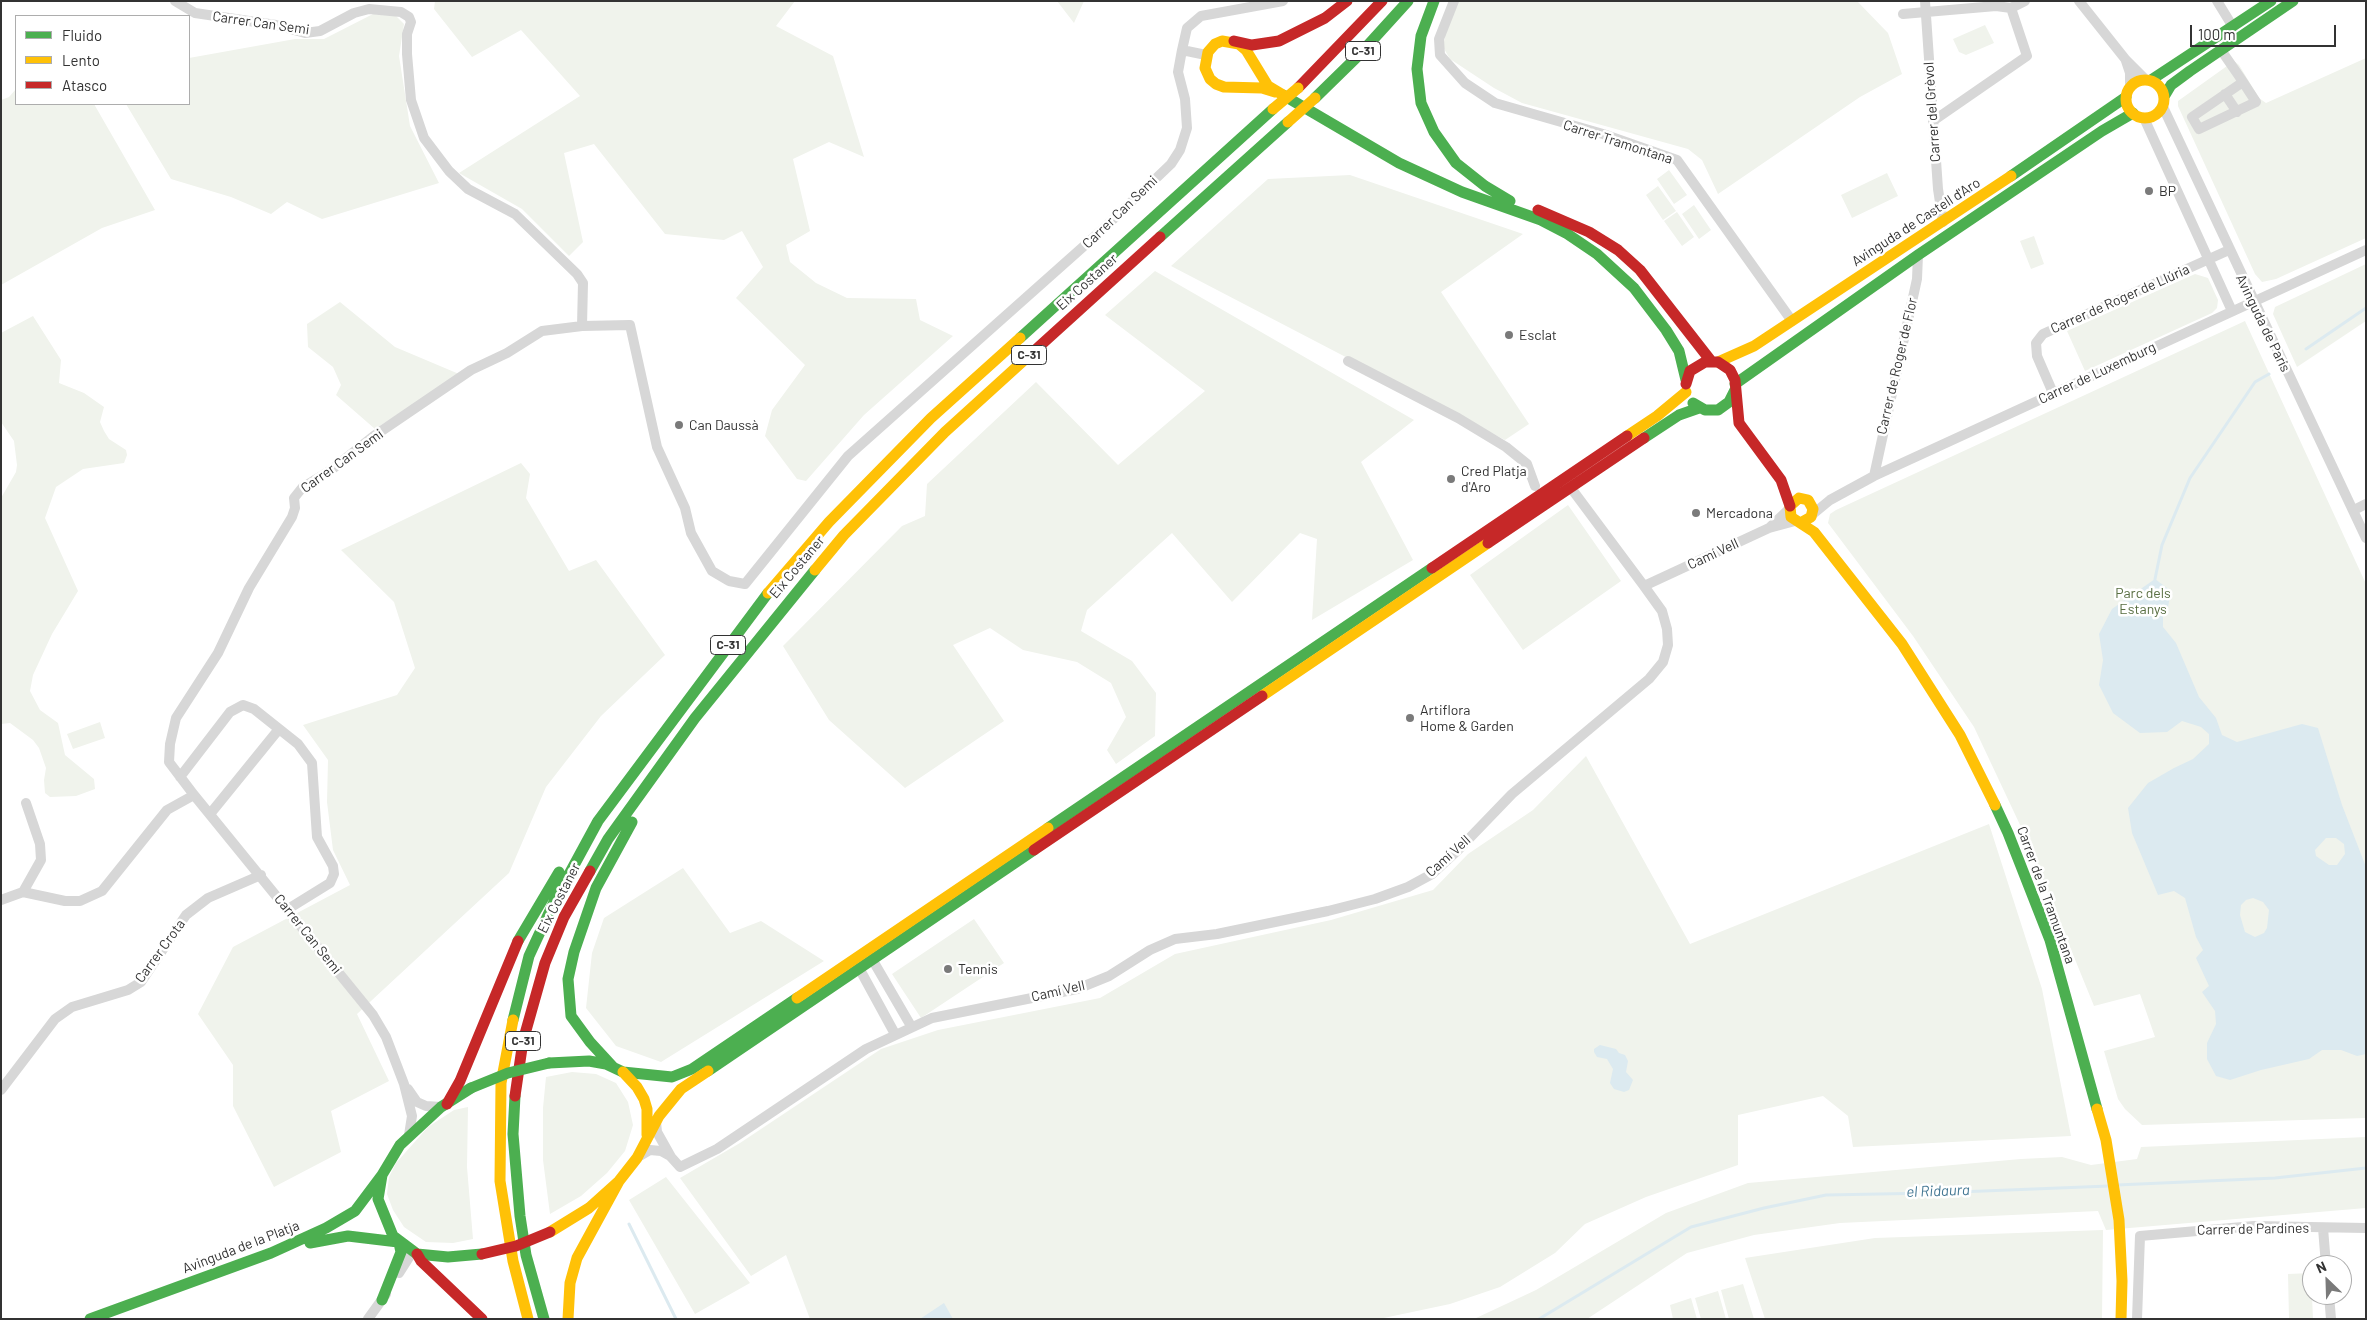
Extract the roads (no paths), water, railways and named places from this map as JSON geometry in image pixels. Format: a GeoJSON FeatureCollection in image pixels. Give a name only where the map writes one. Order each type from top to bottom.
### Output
{"type":"FeatureCollection","features":[{"type":"Feature","properties":{"kind":"main road"},"geometry":{"type":"LineString","coordinates":[[1348,1],[1325,18],[1279,41],[1266,45],[1252,45],[1234,41],[1222,41],[1215,44],[1206,56],[1205,68],[1210,79],[1220,86],[1262,88],[1275,92],[1399,163],[1462,192],[1541,220],[1566,233],[1597,254],[1634,288],[1666,330],[1679,351],[1690,400],[1699,408],[1712,411],[1739,423]]}},
{"type":"Feature","properties":{"kind":"main road","name":"Eix Costaner"},"geometry":{"type":"LineString","coordinates":[[528,1319],[513,1261],[500,1181],[499,1124],[501,1083],[509,1035],[529,956],[554,902],[598,820],[754,612],[829,522],[938,411],[1298,88],[1382,1]]}},
{"type":"Feature","properties":{"kind":"main road","name":"Eix Costaner"},"geometry":{"type":"LineString","coordinates":[[544,1319],[526,1255],[516,1174],[514,1116],[523,1041],[545,963],[564,917],[608,839],[642,788],[756,640],[850,529],[960,418],[1360,56],[1408,1]]}},
{"type":"Feature","properties":{"kind":"main road"},"geometry":{"type":"LineString","coordinates":[[1434,1],[1421,36],[1417,69],[1421,103],[1434,132],[1456,163],[1485,186],[1510,201]]}},
{"type":"Feature","properties":{"kind":"main road"},"geometry":{"type":"LineString","coordinates":[[2148,80],[2271,1]]}},
{"type":"Feature","properties":{"kind":"main road"},"geometry":{"type":"LineString","coordinates":[[2164,95],[2171,85],[2292,1]]}},
{"type":"Feature","properties":{"kind":"main road"},"geometry":{"type":"LineString","coordinates":[[1234,41],[1244,47],[1263,80],[1275,92]]}},
{"type":"Feature","properties":{"kind":"main road"},"geometry":{"type":"LineString","coordinates":[[1232,87],[1241,83],[1247,76],[1250,58]]}},
{"type":"Feature","properties":{"kind":"main road"},"geometry":{"type":"LineString","coordinates":[[2139,80],[2148,80],[2160,86],[2164,95],[2163,107],[2155,116],[2138,116],[2129,109],[2128,92],[2139,80]]}},
{"type":"Feature","properties":{"kind":"main road","name":"Avinguda de Castell d'Aro"},"geometry":{"type":"LineString","coordinates":[[1715,362],[1754,346],[1943,222],[2128,92]]}},
{"type":"Feature","properties":{"kind":"main road","name":"Avinguda de Castell d'Aro"},"geometry":{"type":"LineString","coordinates":[[1735,387],[1918,255],[2102,131],[2138,116]]}},
{"type":"Feature","properties":{"kind":"main road"},"geometry":{"type":"LineString","coordinates":[[1462,192],[1510,201],[1557,217],[1589,232],[1618,250],[1640,270],[1715,362],[1730,370],[1735,387],[1739,423]]}},
{"type":"Feature","properties":{"kind":"main road"},"geometry":{"type":"LineString","coordinates":[[444,1105],[471,1088],[508,1073],[550,1063],[589,1061],[647,1077],[672,1077],[692,1069],[1657,416],[1686,386],[1695,366],[1715,362]]}},
{"type":"Feature","properties":{"kind":"main road"},"geometry":{"type":"LineString","coordinates":[[1712,411],[1727,404],[1735,387]]}},
{"type":"Feature","properties":{"kind":"main road"},"geometry":{"type":"LineString","coordinates":[[568,1319],[570,1283],[577,1258],[619,1181],[637,1158],[656,1120],[669,1101],[681,1089],[1666,423],[1699,408]]}},
{"type":"Feature","properties":{"kind":"main road","name":"Carrer de la Tramuntana"},"geometry":{"type":"LineString","coordinates":[[1739,423],[1781,480],[1790,516],[1806,513],[1814,532],[1902,644],[1960,735],[2008,833],[2050,940],[2106,1140],[2119,1220],[2122,1281],[2121,1319]]}},
{"type":"Feature","properties":{"kind":"main road"},"geometry":{"type":"LineString","coordinates":[[1781,480],[1806,513]]}},
{"type":"Feature","properties":{"kind":"main road"},"geometry":{"type":"LineString","coordinates":[[1789,507],[1795,500],[1806,513]]}},
{"type":"Feature","properties":{"kind":"main road","name":"C-31"},"geometry":{"type":"LineString","coordinates":[[618,1070],[590,1042],[572,1016],[568,979],[574,952],[596,888],[637,810],[642,788]]}},
{"type":"Feature","properties":{"kind":"main road","name":"C-31"},"geometry":{"type":"LineString","coordinates":[[444,1105],[460,1081],[522,933],[544,894],[587,829],[598,820]]}},
{"type":"Feature","properties":{"kind":"main road"},"geometry":{"type":"LineString","coordinates":[[618,1070],[637,1087],[644,1099],[647,1109],[647,1138]]}},
{"type":"Feature","properties":{"kind":"main road","name":"Avinguda de la Platja"},"geometry":{"type":"LineString","coordinates":[[90,1319],[271,1252],[326,1228],[355,1211],[400,1145],[444,1105]]}},
{"type":"Feature","properties":{"kind":"main road"},"geometry":{"type":"LineString","coordinates":[[382,1174],[378,1190],[381,1211],[399,1242],[401,1252],[382,1300]]}},
{"type":"Feature","properties":{"kind":"main road"},"geometry":{"type":"LineString","coordinates":[[415,1253],[448,1257],[482,1254],[516,1246],[550,1232],[589,1208],[619,1181]]}},
{"type":"Feature","properties":{"kind":"main road"},"geometry":{"type":"LineString","coordinates":[[271,1252],[323,1239],[348,1236],[399,1242],[415,1253],[482,1319]]}},
{"type":"Feature","properties":{"kind":"street","name":"Carrer Can Semi"},"geometry":{"type":"LineString","coordinates":[[175,1],[195,13],[276,25],[305,33],[320,31],[354,13],[369,9],[401,12],[408,17],[411,22],[407,34],[406,54],[411,100],[424,138],[449,171],[468,189],[515,214],[578,274],[582,282],[582,326]]}},
{"type":"Feature","properties":{"kind":"street","name":"Carrer Can Semi"},"geometry":{"type":"LineString","coordinates":[[409,1136],[412,1116],[404,1084],[390,1046],[373,1016],[261,875],[194,795],[170,762],[170,744],[176,718],[218,653],[249,588],[292,517],[295,508],[294,498],[302,488],[331,470],[374,436],[471,370],[507,353],[542,331],[582,326],[630,325],[657,447],[685,508],[691,533],[712,571],[730,581],[746,584],[848,456],[1102,230],[1171,164],[1180,150],[1187,128],[1185,98],[1178,72],[1187,28],[1201,16],[1283,1]]}},
{"type":"Feature","properties":{"kind":"street","name":"Carrer Tramontana"},"geometry":{"type":"LineString","coordinates":[[1454,1],[1439,39],[1440,54],[1465,83],[1496,103],[1603,134],[1677,160],[1792,321]]}},
{"type":"Feature","properties":{"kind":"street","name":"Carrer del Grèvol"},"geometry":{"type":"LineString","coordinates":[[1925,1],[1933,121],[1943,222]]}},
{"type":"Feature","properties":{"kind":"street"},"geometry":{"type":"LineString","coordinates":[[1903,14],[1996,6],[2012,8],[2025,1]]}},
{"type":"Feature","properties":{"kind":"street"},"geometry":{"type":"LineString","coordinates":[[2079,1],[2126,60],[2148,80]]}},
{"type":"Feature","properties":{"kind":"street"},"geometry":{"type":"LineString","coordinates":[[2217,1],[2233,27]]}},
{"type":"Feature","properties":{"kind":"street"},"geometry":{"type":"LineString","coordinates":[[1933,121],[2028,56],[2012,8]]}},
{"type":"Feature","properties":{"kind":"street"},"geometry":{"type":"LineString","coordinates":[[1182,50],[1206,56]]}},
{"type":"Feature","properties":{"kind":"street"},"geometry":{"type":"LineString","coordinates":[[2221,50],[2243,82],[2256,102],[2198,129],[2192,117],[2243,82]]}},
{"type":"Feature","properties":{"kind":"street"},"geometry":{"type":"LineString","coordinates":[[2126,60],[2130,73],[2128,92]]}},
{"type":"Feature","properties":{"kind":"street"},"geometry":{"type":"LineString","coordinates":[[2225,94],[2237,112]]}},
{"type":"Feature","properties":{"kind":"street","name":"Avinguda de París"},"geometry":{"type":"LineString","coordinates":[[2163,107],[2252,302],[2366,538]]}},
{"type":"Feature","properties":{"kind":"street","name":"Avinguda de París"},"geometry":{"type":"LineString","coordinates":[[2138,116],[2232,311]]}},
{"type":"Feature","properties":{"kind":"street","name":"Carrer de Roger de Llúria"},"geometry":{"type":"LineString","coordinates":[[2053,393],[2037,356],[2036,343],[2044,334],[2228,250]]}},
{"type":"Feature","properties":{"kind":"street","name":"Carrer de Luxemburg"},"geometry":{"type":"LineString","coordinates":[[1806,513],[1874,476],[2366,250]]}},
{"type":"Feature","properties":{"kind":"street","name":"Carrer de Roger de Flor"},"geometry":{"type":"LineString","coordinates":[[1874,476],[1917,279],[1918,255]]}},
{"type":"Feature","properties":{"kind":"street"},"geometry":{"type":"LineString","coordinates":[[1348,361],[1458,418],[1506,447],[1527,464],[1535,486]]}},
{"type":"Feature","properties":{"kind":"street"},"geometry":{"type":"LineString","coordinates":[[1571,488],[1644,586]]}},
{"type":"Feature","properties":{"kind":"street"},"geometry":{"type":"LineString","coordinates":[[2354,510],[2366,504]]}},
{"type":"Feature","properties":{"kind":"street","name":"Camí Vell"},"geometry":{"type":"LineString","coordinates":[[1769,528],[1789,507]]}},
{"type":"Feature","properties":{"kind":"street","name":"Camí Vell"},"geometry":{"type":"LineString","coordinates":[[637,1158],[650,1150],[661,1151],[680,1166],[717,1149],[828,1073],[895,1034],[932,1018],[1077,989],[1109,976],[1150,950],[1175,939],[1217,934],[1328,911],[1375,899],[1408,887],[1432,874],[1512,794],[1637,690],[1663,662],[1668,644],[1667,629],[1662,611],[1644,586],[1769,528],[1806,513]]}},
{"type":"Feature","properties":{"kind":"street"},"geometry":{"type":"LineString","coordinates":[[180,777],[230,712],[239,706],[243,705],[254,709],[298,744],[312,763],[317,837],[333,866],[334,874],[330,883],[288,909]]}},
{"type":"Feature","properties":{"kind":"street"},"geometry":{"type":"LineString","coordinates":[[210,814],[279,728]]}},
{"type":"Feature","properties":{"kind":"street"},"geometry":{"type":"LineString","coordinates":[[1,900],[23,892],[65,901],[80,901],[102,891],[167,810],[194,795]]}},
{"type":"Feature","properties":{"kind":"street"},"geometry":{"type":"LineString","coordinates":[[23,892],[40,860],[40,844],[26,803]]}},
{"type":"Feature","properties":{"kind":"street","name":"Carrer Crota"},"geometry":{"type":"LineString","coordinates":[[1,1090],[55,1019],[72,1007],[128,990],[141,982],[186,915],[208,898],[261,875]]}},
{"type":"Feature","properties":{"kind":"street"},"geometry":{"type":"LineString","coordinates":[[872,959],[911,1026]]}},
{"type":"Feature","properties":{"kind":"street"},"geometry":{"type":"LineString","coordinates":[[859,968],[895,1034]]}},
{"type":"Feature","properties":{"kind":"street","name":"Carrer Can Semi"},"geometry":{"type":"LineString","coordinates":[[404,1084],[417,1102],[426,1106],[444,1105]]}},
{"type":"Feature","properties":{"kind":"street"},"geometry":{"type":"LineString","coordinates":[[656,1120],[657,1132],[671,1157]]}},
{"type":"Feature","properties":{"kind":"street","name":"Carrer de Pardines"},"geometry":{"type":"LineString","coordinates":[[2137,1319],[2140,1236],[2254,1226],[2366,1228]]}},
{"type":"Feature","properties":{"kind":"street"},"geometry":{"type":"LineString","coordinates":[[2324,1228],[2325,1255]]}},
{"type":"Feature","properties":{"kind":"street"},"geometry":{"type":"LineString","coordinates":[[368,1319],[415,1253]]}},
{"type":"Feature","properties":{"kind":"street"},"geometry":{"type":"LineString","coordinates":[[2330,1305],[2331,1319]]}},
{"type":"Feature","properties":{"kind":"waterway"},"geometry":{"type":"LineString","coordinates":[[2306,349],[2366,308]]}},
{"type":"Feature","properties":{"kind":"waterway"},"geometry":{"type":"LineString","coordinates":[[2155,579],[2162,545],[2190,478],[2255,382],[2269,374]]}},
{"type":"Feature","properties":{"kind":"waterway","name":"el Ridaura"},"geometry":{"type":"LineString","coordinates":[[2117,1185],[2275,1178],[2366,1168]]}},
{"type":"Feature","properties":{"kind":"waterway","name":"el Ridaura"},"geometry":{"type":"LineString","coordinates":[[1539,1319],[1691,1227],[1764,1208],[1826,1195],[2109,1186]]}},
{"type":"Feature","properties":{"kind":"waterway"},"geometry":{"type":"LineString","coordinates":[[629,1224],[676,1319]]}},
{"type":"Feature","properties":{"kind":"place","name":"BP"},"geometry":{"type":"Point","coordinates":[2149,191]}},
{"type":"Feature","properties":{"kind":"place","name":"Esclat"},"geometry":{"type":"Point","coordinates":[1509,335]}},
{"type":"Feature","properties":{"kind":"place","name":"Can Daussà"},"geometry":{"type":"Point","coordinates":[679,425]}},
{"type":"Feature","properties":{"kind":"place","name":"Cred Platja d'Aro"},"geometry":{"type":"Point","coordinates":[1451,479]}},
{"type":"Feature","properties":{"kind":"place","name":"Mercadona"},"geometry":{"type":"Point","coordinates":[1696,513]}},
{"type":"Feature","properties":{"kind":"place","name":"Artiflora Home & Garden"},"geometry":{"type":"Point","coordinates":[1410,718]}},
{"type":"Feature","properties":{"kind":"place","name":"Tennis"},"geometry":{"type":"Point","coordinates":[948,969]}},
{"type":"Feature","properties":{"kind":"park label","name":"Parc dels Estanys"},"geometry":{"type":"Point","coordinates":[2143,602]}}]}
